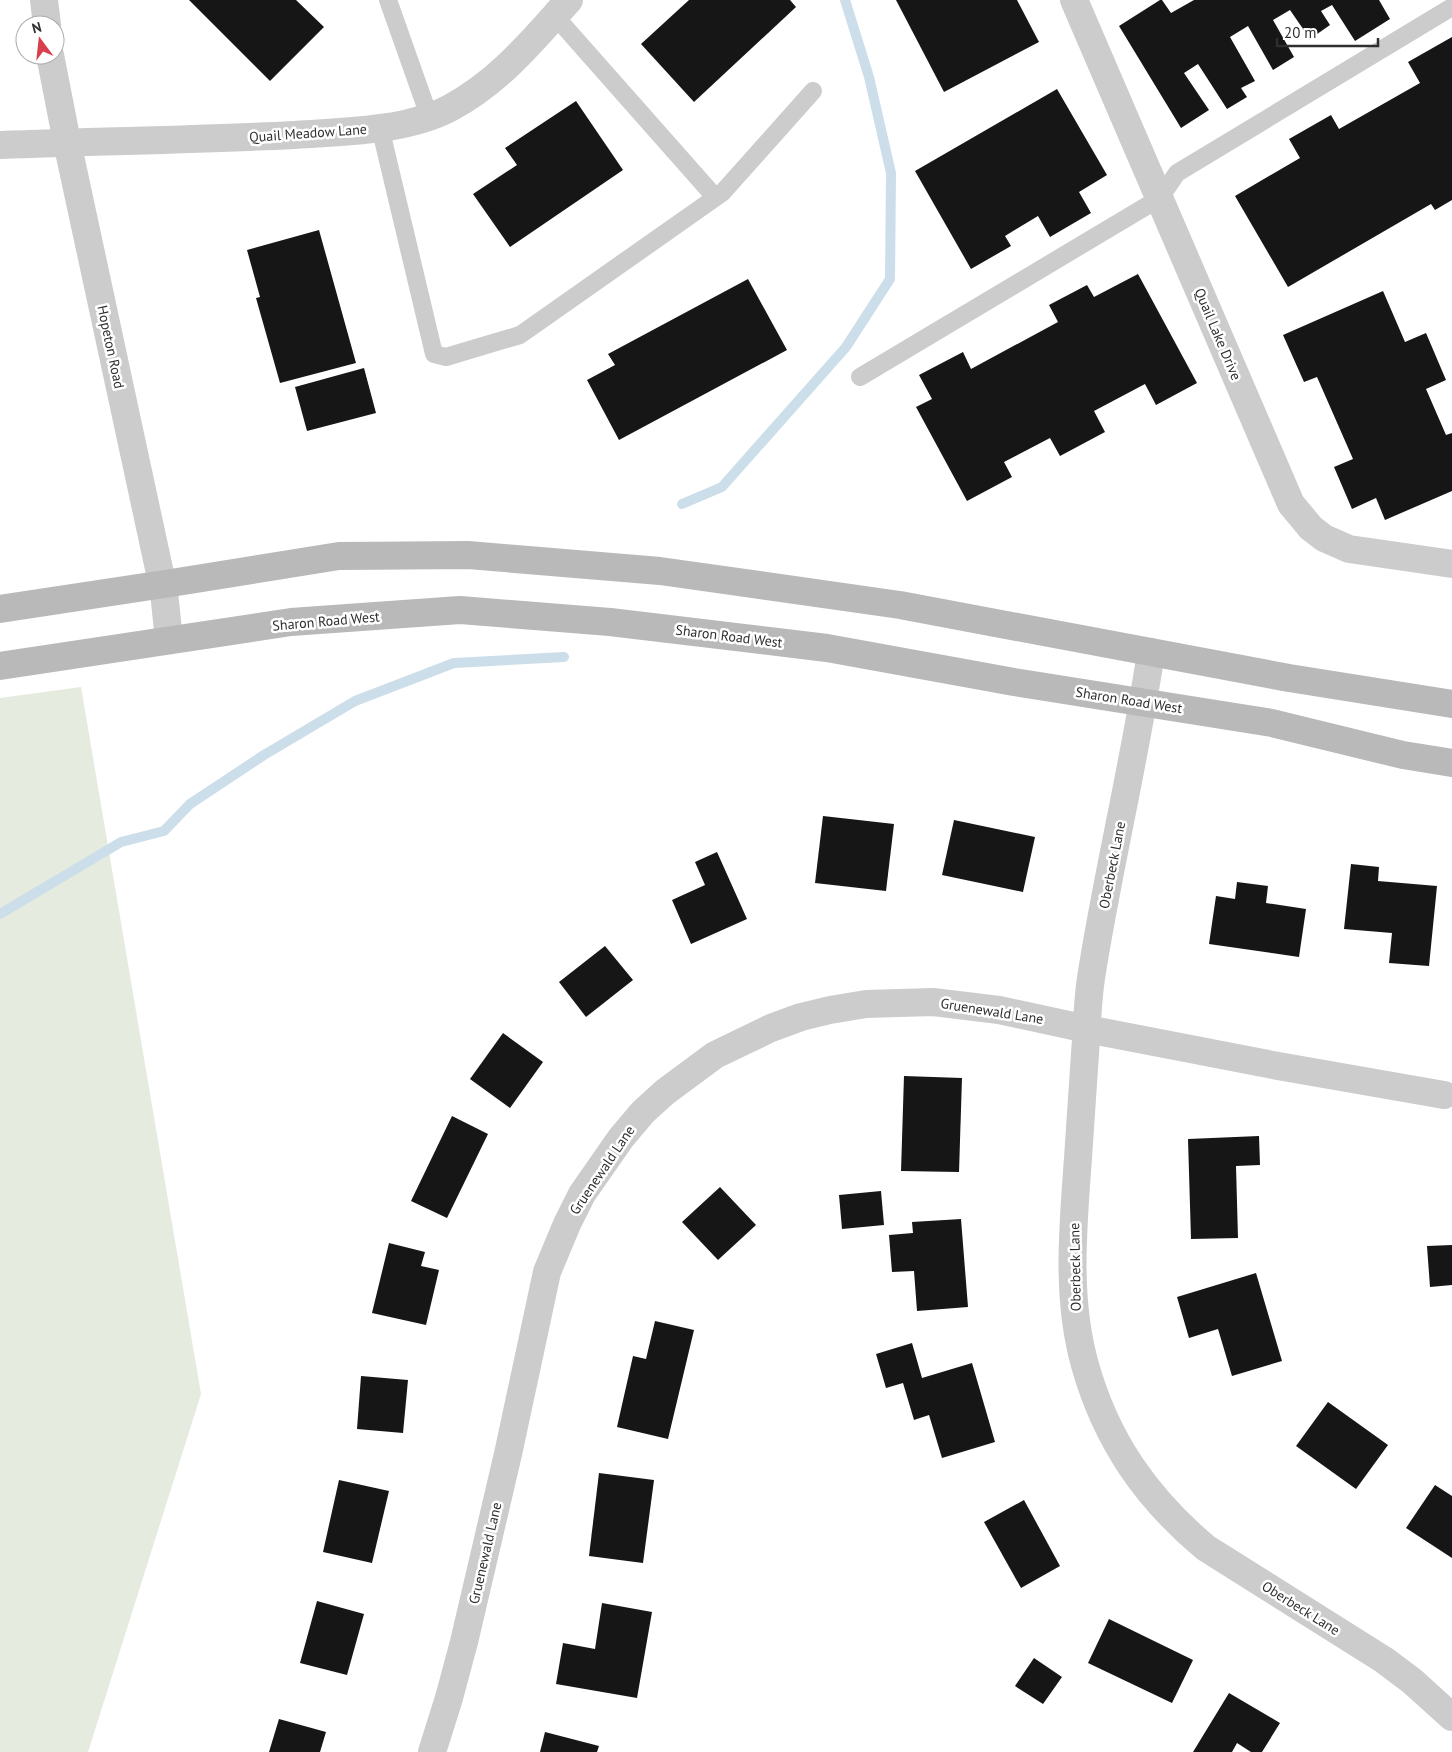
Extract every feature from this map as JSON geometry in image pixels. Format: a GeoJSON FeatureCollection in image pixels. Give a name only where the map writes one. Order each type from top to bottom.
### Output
{"type":"FeatureCollection","features":[{"type":"Feature","properties":{"kind":"main road"},"geometry":{"type":"LineString","coordinates":[[0,609],[339,556],[468,555],[660,571],[890,604],[1289,678],[1452,704]]}},
{"type":"Feature","properties":{"kind":"main road","name":"Sharon Road West"},"geometry":{"type":"LineString","coordinates":[[0,666],[291,622],[460,610],[610,622],[826,648],[1014,682],[1272,723],[1403,755],[1452,763]]}},
{"type":"Feature","properties":{"kind":"street"},"geometry":{"type":"LineString","coordinates":[[44,0],[45,15]]}},
{"type":"Feature","properties":{"kind":"street","name":"Quail Lake Drive"},"geometry":{"type":"LineString","coordinates":[[1074,0],[1291,504],[1317,533],[1349,549],[1452,564]]}},
{"type":"Feature","properties":{"kind":"street","name":"Quail Meadow Lane"},"geometry":{"type":"LineString","coordinates":[[0,145],[237,138],[343,132],[412,122],[449,108],[494,79],[514,61],[562,8]]}},
{"type":"Feature","properties":{"kind":"street","name":"Hopeton Road"},"geometry":{"type":"LineString","coordinates":[[52,65],[162,584],[169,640]]}},
{"type":"Feature","properties":{"kind":"street","name":"Oberbeck Lane"},"geometry":{"type":"LineString","coordinates":[[1150,652],[1143,703],[1090,980],[1072,1245],[1074,1305],[1085,1364],[1103,1417],[1130,1466],[1146,1489],[1184,1530],[1206,1548],[1384,1660],[1412,1681],[1452,1717]]}},
{"type":"Feature","properties":{"kind":"street","name":"Gruenewald Lane"},"geometry":{"type":"LineString","coordinates":[[432,1752],[450,1698],[467,1632],[508,1454],[546,1272],[566,1224],[582,1194],[621,1138],[643,1112],[665,1092],[715,1055],[771,1028],[800,1017],[866,1004],[933,1002],[999,1010],[1278,1066],[1444,1096]]}},
{"type":"Feature","properties":{"kind":"lane"},"geometry":{"type":"LineString","coordinates":[[388,0],[429,116]]}},
{"type":"Feature","properties":{"kind":"lane"},"geometry":{"type":"LineString","coordinates":[[860,377],[1160,198],[1177,173],[1452,7]]}},
{"type":"Feature","properties":{"kind":"lane"},"geometry":{"type":"LineString","coordinates":[[562,8],[715,197]]}},
{"type":"Feature","properties":{"kind":"lane"},"geometry":{"type":"LineString","coordinates":[[380,127],[434,354],[446,357],[520,335],[722,193],[814,91]]}},
{"type":"Feature","properties":{"kind":"shaded area"},"geometry":{"type":"Polygon","coordinates":[[[81,687],[201,1394],[88,1752],[0,1752],[0,698],[81,687]]]}},
{"type":"Feature","properties":{"kind":"building"},"geometry":{"type":"Polygon","coordinates":[[[189,0],[296,0],[324,27],[270,81],[189,0]]]}},
{"type":"Feature","properties":{"kind":"building"},"geometry":{"type":"Polygon","coordinates":[[[689,0],[790,0],[796,7],[694,102],[641,44],[689,0]]]}},
{"type":"Feature","properties":{"kind":"building"},"geometry":{"type":"Polygon","coordinates":[[[896,0],[1017,0],[1039,42],[944,92],[896,0]]]}},
{"type":"Feature","properties":{"kind":"building"},"geometry":{"type":"Polygon","coordinates":[[[1162,0],[1171,13],[1194,0],[1379,0],[1390,19],[1355,41],[1332,5],[1321,11],[1330,25],[1310,39],[1290,10],[1273,20],[1294,57],[1273,70],[1248,26],[1230,37],[1255,81],[1241,88],[1247,97],[1227,109],[1198,64],[1184,73],[1209,110],[1181,128],[1119,26],[1162,0]]]}},
{"type":"Feature","properties":{"kind":"building"},"geometry":{"type":"Polygon","coordinates":[[[1452,37],[1452,200],[1435,210],[1431,204],[1288,287],[1235,196],[1300,158],[1289,139],[1331,115],[1339,129],[1420,83],[1408,62],[1452,37]]]}},
{"type":"Feature","properties":{"kind":"building"},"geometry":{"type":"Polygon","coordinates":[[[1057,89],[1107,175],[1079,192],[1091,213],[1050,237],[1038,216],[1005,236],[1011,246],[971,269],[915,171],[1057,89]]]}},
{"type":"Feature","properties":{"kind":"building"},"geometry":{"type":"Polygon","coordinates":[[[576,101],[623,170],[510,247],[473,194],[517,165],[505,148],[576,101]]]}},
{"type":"Feature","properties":{"kind":"building"},"geometry":{"type":"Polygon","coordinates":[[[319,230],[356,363],[280,383],[256,298],[260,297],[247,250],[319,230]]]}},
{"type":"Feature","properties":{"kind":"building"},"geometry":{"type":"Polygon","coordinates":[[[1138,274],[1197,383],[1156,405],[1145,384],[1094,411],[1105,432],[1060,456],[1050,438],[1004,462],[1012,477],[967,501],[916,407],[932,399],[919,375],[963,352],[971,369],[1058,322],[1049,305],[1087,285],[1094,297],[1138,274]]]}},
{"type":"Feature","properties":{"kind":"building"},"geometry":{"type":"Polygon","coordinates":[[[748,279],[787,350],[619,440],[587,380],[615,365],[608,354],[748,279]]]}},
{"type":"Feature","properties":{"kind":"building"},"geometry":{"type":"Polygon","coordinates":[[[1383,291],[1405,342],[1426,333],[1446,380],[1426,389],[1446,435],[1452,433],[1452,491],[1385,520],[1376,498],[1352,509],[1334,467],[1353,459],[1317,377],[1304,382],[1283,335],[1383,291]]]}},
{"type":"Feature","properties":{"kind":"building"},"geometry":{"type":"Polygon","coordinates":[[[364,368],[376,413],[307,431],[295,387],[364,368]]]}},
{"type":"Feature","properties":{"kind":"building"},"geometry":{"type":"Polygon","coordinates":[[[823,816],[894,824],[886,891],[815,883],[823,816]]]}},
{"type":"Feature","properties":{"kind":"building"},"geometry":{"type":"Polygon","coordinates":[[[954,820],[1035,837],[1023,892],[942,875],[954,820]]]}},
{"type":"Feature","properties":{"kind":"building"},"geometry":{"type":"Polygon","coordinates":[[[717,852],[747,919],[691,944],[672,900],[705,885],[695,862],[717,852]]]}},
{"type":"Feature","properties":{"kind":"building"},"geometry":{"type":"Polygon","coordinates":[[[1351,864],[1379,867],[1378,881],[1437,886],[1429,966],[1389,963],[1392,933],[1344,929],[1351,864]]]}},
{"type":"Feature","properties":{"kind":"building"},"geometry":{"type":"Polygon","coordinates":[[[1237,882],[1268,886],[1266,903],[1306,909],[1299,957],[1209,944],[1216,896],[1235,899],[1237,882]]]}},
{"type":"Feature","properties":{"kind":"building"},"geometry":{"type":"Polygon","coordinates":[[[605,946],[633,980],[586,1017],[559,982],[605,946]]]}},
{"type":"Feature","properties":{"kind":"building"},"geometry":{"type":"Polygon","coordinates":[[[503,1033],[543,1062],[510,1108],[470,1079],[503,1033]]]}},
{"type":"Feature","properties":{"kind":"building"},"geometry":{"type":"Polygon","coordinates":[[[904,1076],[962,1078],[959,1172],[901,1171],[904,1076]]]}},
{"type":"Feature","properties":{"kind":"building"},"geometry":{"type":"Polygon","coordinates":[[[452,1116],[488,1134],[447,1218],[411,1201],[452,1116]]]}},
{"type":"Feature","properties":{"kind":"building"},"geometry":{"type":"Polygon","coordinates":[[[1259,1136],[1260,1165],[1236,1166],[1238,1238],[1191,1239],[1188,1139],[1259,1136]]]}},
{"type":"Feature","properties":{"kind":"building"},"geometry":{"type":"Polygon","coordinates":[[[720,1187],[756,1225],[718,1260],[682,1222],[720,1187]]]}},
{"type":"Feature","properties":{"kind":"building"},"geometry":{"type":"Polygon","coordinates":[[[881,1191],[884,1225],[842,1229],[839,1195],[881,1191]]]}},
{"type":"Feature","properties":{"kind":"building"},"geometry":{"type":"Polygon","coordinates":[[[961,1219],[968,1307],[917,1311],[914,1271],[892,1272],[889,1235],[913,1233],[912,1222],[961,1219]]]}},
{"type":"Feature","properties":{"kind":"building"},"geometry":{"type":"Polygon","coordinates":[[[389,1243],[425,1252],[421,1266],[439,1270],[426,1325],[372,1313],[389,1243]]]}},
{"type":"Feature","properties":{"kind":"building"},"geometry":{"type":"Polygon","coordinates":[[[1452,1245],[1452,1285],[1430,1287],[1427,1246],[1452,1245]]]}},
{"type":"Feature","properties":{"kind":"building"},"geometry":{"type":"Polygon","coordinates":[[[1256,1273],[1282,1361],[1232,1376],[1218,1329],[1189,1338],[1177,1297],[1256,1273]]]}},
{"type":"Feature","properties":{"kind":"building"},"geometry":{"type":"Polygon","coordinates":[[[655,1321],[694,1330],[668,1439],[617,1427],[633,1356],[646,1359],[655,1321]]]}},
{"type":"Feature","properties":{"kind":"building"},"geometry":{"type":"Polygon","coordinates":[[[912,1343],[922,1378],[972,1363],[995,1442],[942,1458],[929,1415],[914,1420],[903,1383],[886,1388],[876,1354],[912,1343]]]}},
{"type":"Feature","properties":{"kind":"building"},"geometry":{"type":"Polygon","coordinates":[[[361,1376],[408,1380],[403,1433],[357,1429],[361,1376]]]}},
{"type":"Feature","properties":{"kind":"building"},"geometry":{"type":"Polygon","coordinates":[[[1328,1402],[1388,1445],[1356,1489],[1296,1446],[1328,1402]]]}},
{"type":"Feature","properties":{"kind":"building"},"geometry":{"type":"Polygon","coordinates":[[[599,1473],[654,1480],[643,1563],[589,1556],[599,1473]]]}},
{"type":"Feature","properties":{"kind":"building"},"geometry":{"type":"Polygon","coordinates":[[[339,1480],[389,1491],[372,1563],[323,1552],[339,1480]]]}},
{"type":"Feature","properties":{"kind":"building"},"geometry":{"type":"Polygon","coordinates":[[[1435,1485],[1452,1496],[1452,1558],[1406,1528],[1435,1485]]]}},
{"type":"Feature","properties":{"kind":"building"},"geometry":{"type":"Polygon","coordinates":[[[1024,1500],[1060,1566],[1021,1588],[984,1522],[1024,1500]]]}},
{"type":"Feature","properties":{"kind":"building"},"geometry":{"type":"Polygon","coordinates":[[[317,1601],[364,1614],[347,1675],[300,1663],[317,1601]]]}},
{"type":"Feature","properties":{"kind":"building"},"geometry":{"type":"Polygon","coordinates":[[[602,1603],[652,1612],[637,1698],[556,1684],[563,1643],[595,1649],[602,1603]]]}},
{"type":"Feature","properties":{"kind":"building"},"geometry":{"type":"Polygon","coordinates":[[[1109,1619],[1193,1660],[1172,1703],[1088,1663],[1109,1619]]]}},
{"type":"Feature","properties":{"kind":"building"},"geometry":{"type":"Polygon","coordinates":[[[1034,1658],[1062,1677],[1043,1704],[1015,1686],[1034,1658]]]}},
{"type":"Feature","properties":{"kind":"building"},"geometry":{"type":"Polygon","coordinates":[[[1229,1693],[1280,1723],[1262,1752],[1251,1752],[1237,1743],[1232,1752],[1193,1752],[1229,1693]]]}},
{"type":"Feature","properties":{"kind":"building"},"geometry":{"type":"Polygon","coordinates":[[[279,1719],[326,1732],[320,1752],[269,1752],[279,1719]]]}},
{"type":"Feature","properties":{"kind":"building"},"geometry":{"type":"Polygon","coordinates":[[[545,1732],[599,1746],[597,1752],[540,1752],[545,1732]]]}},
{"type":"Feature","properties":{"kind":"waterway"},"geometry":{"type":"LineString","coordinates":[[682,504],[722,487],[846,347],[890,279],[891,173],[869,77],[845,0]]}},
{"type":"Feature","properties":{"kind":"waterway"},"geometry":{"type":"LineString","coordinates":[[0,914],[121,842],[164,831],[190,804],[264,755],[355,701],[454,663],[564,657]]}}]}
